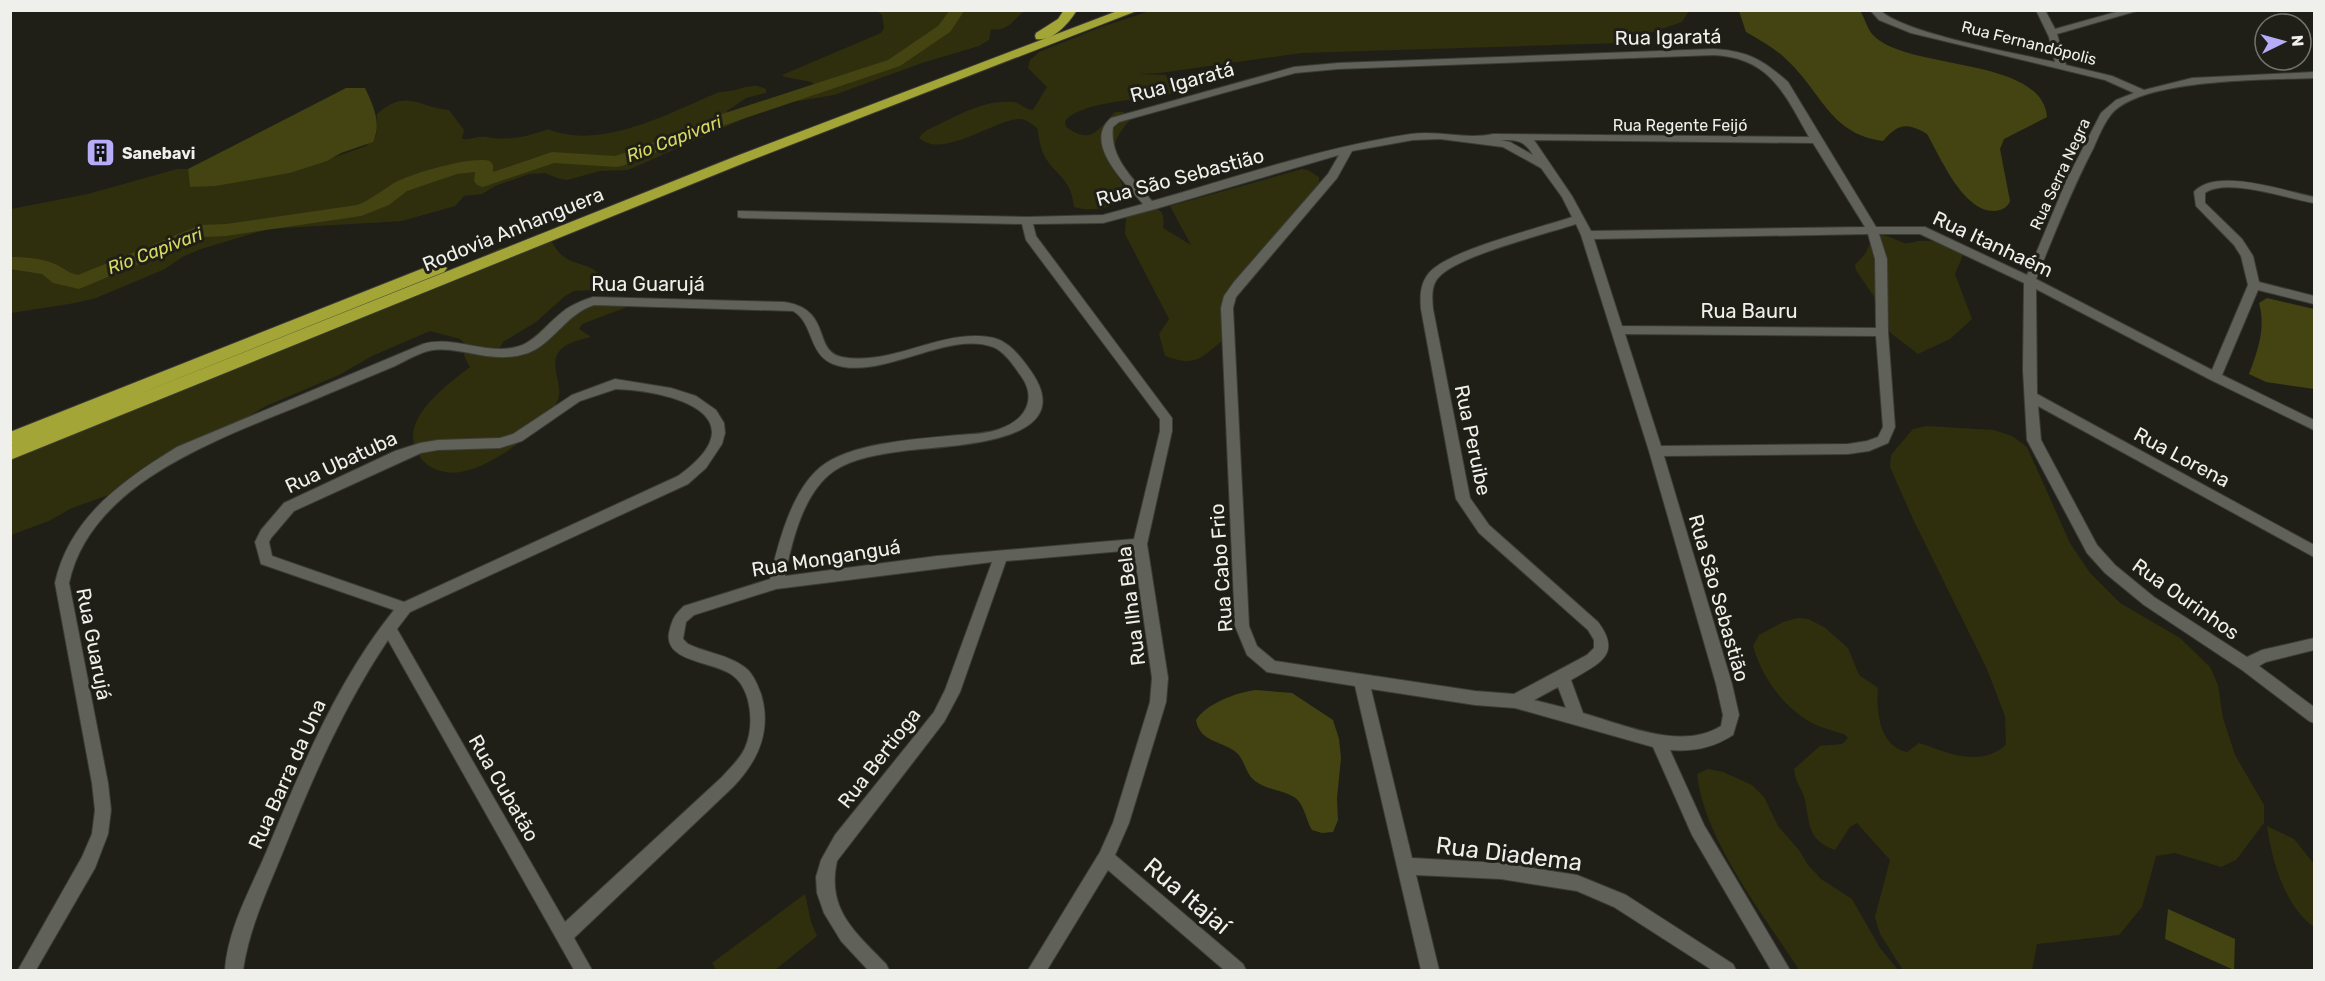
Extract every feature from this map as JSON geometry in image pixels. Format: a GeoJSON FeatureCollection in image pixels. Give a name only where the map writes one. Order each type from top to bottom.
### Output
{"type":"FeatureCollection","features":[{"type":"Feature","properties":{"kind":"highway"},"geometry":{"type":"LineString","coordinates":[[1041,36],[1063,22],[1071,10]]}},
{"type":"Feature","properties":{"kind":"highway","name":"Rodovia Anhanguera"},"geometry":{"type":"LineString","coordinates":[[10,439],[524,233],[1110,10]]}},
{"type":"Feature","properties":{"kind":"highway","name":"Rodovia Anhanguera"},"geometry":{"type":"LineString","coordinates":[[10,453],[351,318],[739,160],[1134,10]]}},
{"type":"Feature","properties":{"kind":"street","name":"Rua Fernandópolis"},"geometry":{"type":"LineString","coordinates":[[1874,10],[1882,18],[1914,31],[2108,78],[2143,93]]}},
{"type":"Feature","properties":{"kind":"street"},"geometry":{"type":"LineString","coordinates":[[2040,10],[2053,32],[2061,66]]}},
{"type":"Feature","properties":{"kind":"street"},"geometry":{"type":"LineString","coordinates":[[2053,32],[2136,10]]}},
{"type":"Feature","properties":{"kind":"street","name":"Rua Igaratá"},"geometry":{"type":"LineString","coordinates":[[1151,207],[1112,156],[1107,143],[1108,126],[1115,120],[1294,70],[1316,67],[1732,53],[1764,66],[1779,79],[1872,230],[1881,259],[1882,332],[1888,427],[1883,440],[1869,446],[1848,449],[1656,452]]}},
{"type":"Feature","properties":{"kind":"street","name":"Rua Serra Negra"},"geometry":{"type":"LineString","coordinates":[[2030,281],[2068,189],[2102,119],[2120,102],[2143,93],[2209,80],[2314,75]]}},
{"type":"Feature","properties":{"kind":"street","name":"Rua São Sebastião"},"geometry":{"type":"LineString","coordinates":[[742,214],[1027,221],[1102,219],[1151,207],[1348,149],[1413,137],[1440,136],[1506,144],[1545,167]]}},
{"type":"Feature","properties":{"kind":"street","name":"Rua São Sebastião"},"geometry":{"type":"LineString","coordinates":[[1479,140],[1493,137],[1518,137],[1528,141],[1558,183],[1579,219],[1587,235],[1656,452],[1731,715],[1728,729],[1715,740],[1687,745],[1658,741]]}},
{"type":"Feature","properties":{"kind":"street"},"geometry":{"type":"LineString","coordinates":[[1506,144],[1518,137]]}},
{"type":"Feature","properties":{"kind":"street","name":"Rua Regente Feijó"},"geometry":{"type":"LineString","coordinates":[[1518,137],[1815,140]]}},
{"type":"Feature","properties":{"kind":"street"},"geometry":{"type":"LineString","coordinates":[[1523,153],[1544,139]]}},
{"type":"Feature","properties":{"kind":"street","name":"Rua Cabo Frio"},"geometry":{"type":"LineString","coordinates":[[1348,149],[1336,171],[1238,285],[1230,296],[1227,308],[1241,615],[1246,644],[1256,658],[1272,667],[1475,698],[1515,701],[1658,741]]}},
{"type":"Feature","properties":{"kind":"street"},"geometry":{"type":"LineString","coordinates":[[1310,161],[1336,171]]}},
{"type":"Feature","properties":{"kind":"street"},"geometry":{"type":"LineString","coordinates":[[2215,377],[2253,285],[2247,256],[2238,242],[2200,204],[2197,196],[2198,190],[2204,185],[2224,183],[2314,200]]}},
{"type":"Feature","properties":{"kind":"street","name":"Rua Peruibe"},"geometry":{"type":"LineString","coordinates":[[1515,701],[1538,691],[1599,655],[1603,648],[1602,640],[1593,626],[1484,529],[1463,499],[1427,309],[1426,288],[1429,279],[1436,271],[1453,260],[1579,219]]}},
{"type":"Feature","properties":{"kind":"street","name":"Rua Ilha Bela"},"geometry":{"type":"LineString","coordinates":[[1027,221],[1030,237],[1166,418],[1163,448],[1140,544],[1160,678],[1158,702],[1121,823],[1106,858],[1037,970]]}},
{"type":"Feature","properties":{"kind":"street","name":"Rua Itanhaém"},"geometry":{"type":"LineString","coordinates":[[1587,235],[1872,230],[1929,232],[2030,281],[2215,377],[2314,424]]}},
{"type":"Feature","properties":{"kind":"street","name":"Rua Ourinhos"},"geometry":{"type":"LineString","coordinates":[[2030,281],[2031,396],[2034,440],[2092,549],[2110,569],[2149,601],[2247,665],[2314,716]]}},
{"type":"Feature","properties":{"kind":"street"},"geometry":{"type":"LineString","coordinates":[[2253,285],[2314,300]]}},
{"type":"Feature","properties":{"kind":"street","name":"Rua Guarujá"},"geometry":{"type":"LineString","coordinates":[[27,970],[89,862],[100,834],[103,810],[100,783],[62,583],[63,569],[80,536],[125,489],[153,468],[182,451],[427,347],[443,346],[501,353],[525,348],[571,310],[593,301],[797,308],[804,312],[823,353],[840,361],[862,361],[977,340],[995,343],[1007,351],[1030,377],[1036,389],[1037,399],[1034,411],[1025,423],[995,436],[881,451],[845,459],[830,466],[809,488],[783,552],[777,583]]}},
{"type":"Feature","properties":{"kind":"street","name":"Rua Bauru"},"geometry":{"type":"LineString","coordinates":[[1616,330],[1882,332]]}},
{"type":"Feature","properties":{"kind":"street","name":"Rua Ubatuba"},"geometry":{"type":"LineString","coordinates":[[615,384],[644,387],[701,404],[712,415],[718,427],[717,441],[711,456],[698,471],[405,608],[266,560],[262,542],[289,507],[400,454],[438,445],[500,443],[517,438],[576,398],[598,388],[615,384]]}},
{"type":"Feature","properties":{"kind":"street","name":"Rua Lorena"},"geometry":{"type":"LineString","coordinates":[[2031,396],[2314,551]]}},
{"type":"Feature","properties":{"kind":"street","name":"Rua Monganguá"},"geometry":{"type":"LineString","coordinates":[[563,936],[677,833],[733,776],[752,750],[757,713],[748,683],[736,669],[678,644],[675,636],[679,619],[689,610],[777,583],[1001,556],[1140,544]]}},
{"type":"Feature","properties":{"kind":"street","name":"Rua Bertioga"},"geometry":{"type":"LineString","coordinates":[[880,970],[848,936],[827,905],[824,884],[828,861],[841,841],[939,717],[952,692],[1001,556]]}},
{"type":"Feature","properties":{"kind":"street","name":"Rua Barra da Una"},"geometry":{"type":"LineString","coordinates":[[234,970],[244,924],[315,754],[334,715],[388,627],[405,608]]}},
{"type":"Feature","properties":{"kind":"street","name":"Rua Cubatão"},"geometry":{"type":"LineString","coordinates":[[388,627],[583,970]]}},
{"type":"Feature","properties":{"kind":"street"},"geometry":{"type":"LineString","coordinates":[[2247,665],[2262,656],[2314,644]]}},
{"type":"Feature","properties":{"kind":"street"},"geometry":{"type":"LineString","coordinates":[[1562,676],[1578,720]]}},
{"type":"Feature","properties":{"kind":"street"},"geometry":{"type":"LineString","coordinates":[[1362,682],[1430,970]]}},
{"type":"Feature","properties":{"kind":"street"},"geometry":{"type":"LineString","coordinates":[[1658,741],[1698,830],[1781,970]]}},
{"type":"Feature","properties":{"kind":"street","name":"Rua Itajaí"},"geometry":{"type":"LineString","coordinates":[[1106,858],[1237,970]]}},
{"type":"Feature","properties":{"kind":"street","name":"Rua Diadema"},"geometry":{"type":"LineString","coordinates":[[1405,866],[1501,872],[1577,883],[1620,901],[1727,970]]}},
{"type":"Feature","properties":{"kind":"shaded area"},"geometry":{"type":"Polygon","coordinates":[[[877,11],[1024,11],[1005,28],[991,29],[989,40],[979,46],[922,63],[834,95],[775,105],[628,170],[600,171],[567,180],[545,173],[529,174],[495,186],[482,194],[464,196],[455,206],[402,221],[268,229],[201,249],[182,257],[165,269],[96,298],[11,313],[11,209],[88,194],[177,169],[188,169],[190,187],[290,173],[366,146],[376,136],[377,114],[396,102],[412,101],[449,110],[464,130],[462,139],[510,138],[548,129],[568,135],[612,133],[656,119],[719,92],[750,86],[766,89],[766,93],[746,98],[727,111],[727,115],[732,115],[814,85],[812,82],[782,75],[881,33],[884,28],[882,15],[877,11]]]}},
{"type":"Feature","properties":{"kind":"shaded area"},"geometry":{"type":"Polygon","coordinates":[[[1150,11],[1689,11],[1682,22],[1619,43],[1301,53],[1139,74],[1166,75],[1174,93],[1100,105],[1073,114],[1065,121],[1066,127],[1082,135],[1088,135],[1098,130],[1115,112],[1123,112],[1131,119],[1119,134],[1112,153],[1113,165],[1126,196],[1115,204],[1102,208],[1074,207],[1067,184],[1043,154],[1037,128],[1025,120],[1011,120],[954,142],[928,143],[919,137],[927,130],[958,115],[989,104],[1015,102],[1033,110],[1047,87],[1028,68],[1030,60],[1039,52],[1101,27],[1150,11]]]}},
{"type":"Feature","properties":{"kind":"shaded area"},"geometry":{"type":"Polygon","coordinates":[[[1739,11],[1860,11],[1873,35],[1890,46],[1999,74],[2022,84],[2039,97],[2047,117],[2004,139],[2000,149],[2010,201],[2002,209],[1995,211],[1983,209],[1973,203],[1954,182],[1927,134],[1920,130],[1908,126],[1898,128],[1883,141],[1865,137],[1839,122],[1784,57],[1746,32],[1739,11]]]}},
{"type":"Feature","properties":{"kind":"shaded area"},"geometry":{"type":"Polygon","coordinates":[[[346,88],[365,88],[377,121],[373,142],[290,173],[215,186],[190,187],[188,169],[346,88]]]}},
{"type":"Feature","properties":{"kind":"shaded area"},"geometry":{"type":"Polygon","coordinates":[[[1302,169],[1319,177],[1319,183],[1236,279],[1224,308],[1222,323],[1224,339],[1203,356],[1191,361],[1165,356],[1159,334],[1169,319],[1125,234],[1126,217],[1146,209],[1158,209],[1164,219],[1163,228],[1191,245],[1170,206],[1302,169]]]}},
{"type":"Feature","properties":{"kind":"shaded area"},"geometry":{"type":"Polygon","coordinates":[[[1881,235],[1906,243],[1924,241],[1942,243],[1963,255],[1955,274],[1972,319],[1950,339],[1918,354],[1883,327],[1875,298],[1855,265],[1865,254],[1873,238],[1881,235]]]}},
{"type":"Feature","properties":{"kind":"shaded area"},"geometry":{"type":"Polygon","coordinates":[[[551,241],[561,255],[596,271],[602,280],[599,286],[592,290],[574,291],[565,296],[536,322],[503,342],[500,348],[502,352],[521,345],[560,314],[576,306],[601,303],[635,304],[582,324],[579,329],[591,337],[565,346],[556,359],[559,390],[557,402],[549,414],[524,439],[492,461],[460,472],[446,472],[429,466],[417,452],[413,440],[414,427],[420,415],[438,393],[470,367],[464,355],[464,343],[460,339],[430,331],[372,356],[339,375],[266,406],[120,491],[72,508],[49,521],[11,535],[11,455],[438,277],[500,248],[524,247],[551,241]]]}},
{"type":"Feature","properties":{"kind":"shaded area"},"geometry":{"type":"Polygon","coordinates":[[[2267,298],[2314,309],[2314,389],[2266,382],[2249,374],[2258,348],[2261,330],[2259,303],[2267,298]]]}},
{"type":"Feature","properties":{"kind":"shaded area"},"geometry":{"type":"Polygon","coordinates":[[[1927,426],[1994,430],[2012,436],[2027,447],[2070,543],[2090,573],[2120,603],[2180,638],[2210,667],[2218,685],[2223,718],[2235,755],[2264,805],[2264,823],[2236,860],[2221,867],[2175,853],[2156,856],[2142,907],[2119,935],[2037,944],[2032,970],[1903,970],[1880,934],[1875,917],[1890,860],[1857,823],[1850,827],[1835,850],[1819,841],[1811,830],[1805,800],[1795,774],[1794,769],[1820,746],[1842,744],[1848,738],[1844,734],[1812,723],[1792,709],[1768,680],[1753,646],[1759,635],[1783,622],[1798,618],[1808,619],[1824,627],[1848,648],[1859,675],[1878,688],[1879,717],[1890,743],[1907,752],[1919,743],[1952,754],[1974,757],[1985,756],[2006,745],[2005,716],[1987,669],[1890,467],[1891,455],[1913,429],[1927,426]]]}},
{"type":"Feature","properties":{"kind":"shaded area"},"geometry":{"type":"Polygon","coordinates":[[[1256,690],[1292,693],[1333,720],[1339,739],[1341,758],[1337,798],[1338,820],[1333,832],[1322,833],[1312,830],[1303,807],[1297,800],[1255,781],[1238,754],[1207,738],[1198,728],[1196,720],[1214,704],[1240,693],[1256,690]]]}},
{"type":"Feature","properties":{"kind":"shaded area"},"geometry":{"type":"Polygon","coordinates":[[[1708,769],[1723,772],[1752,785],[1764,797],[1778,826],[1799,850],[1808,865],[1821,879],[1852,899],[1880,948],[1898,970],[1799,970],[1753,901],[1723,851],[1711,825],[1697,774],[1708,769]]]}},
{"type":"Feature","properties":{"kind":"shaded area"},"geometry":{"type":"Polygon","coordinates":[[[2267,826],[2294,839],[2314,864],[2314,927],[2304,918],[2287,895],[2276,868],[2267,826]]]}},
{"type":"Feature","properties":{"kind":"shaded area"},"geometry":{"type":"Polygon","coordinates":[[[805,894],[811,922],[817,936],[775,970],[716,970],[712,963],[805,894]]]}},
{"type":"Feature","properties":{"kind":"shaded area"},"geometry":{"type":"Polygon","coordinates":[[[2168,909],[2235,939],[2234,970],[2165,939],[2168,909]]]}},
{"type":"Feature","properties":{"kind":"waterway","name":"Rio Capivari"},"geometry":{"type":"LineString","coordinates":[[10,263],[29,264],[49,269],[60,278],[79,282],[201,231],[226,230],[361,210],[383,201],[401,187],[455,169],[484,165],[483,181],[552,157],[616,162],[722,120],[894,63],[944,29],[958,10]]}},
{"type":"Feature","properties":{"kind":"place","name":"Sanebavi"},"geometry":{"type":"Point","coordinates":[101,153]}}]}
